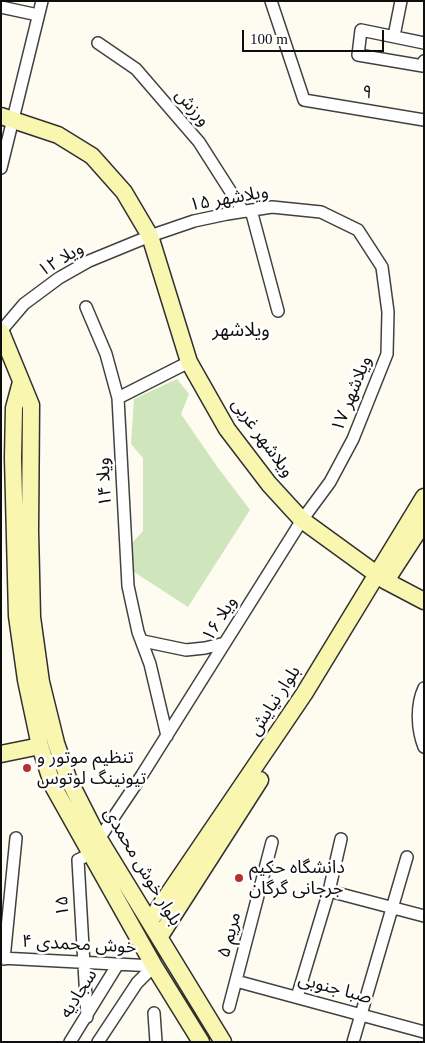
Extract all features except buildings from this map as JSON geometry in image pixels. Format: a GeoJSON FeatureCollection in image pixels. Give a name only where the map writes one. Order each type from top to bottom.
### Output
{"type":"FeatureCollection","features":[{"type":"Feature","properties":{"kind":"street"},"geometry":{"type":"LineString","coordinates":[[1,168],[7,117],[42,1]]}},
{"type":"Feature","properties":{"kind":"street","name":"۹"},"geometry":{"type":"LineString","coordinates":[[271,1],[304,100],[424,120]]}},
{"type":"Feature","properties":{"kind":"street"},"geometry":{"type":"LineString","coordinates":[[394,36],[401,1]]}},
{"type":"Feature","properties":{"kind":"street"},"geometry":{"type":"LineString","coordinates":[[1,7],[38,15]]}},
{"type":"Feature","properties":{"kind":"street"},"geometry":{"type":"LineString","coordinates":[[424,43],[362,30],[358,55],[423,66],[424,61]]}},
{"type":"Feature","properties":{"kind":"street","name":"ورزش"},"geometry":{"type":"LineString","coordinates":[[98,43],[136,69],[198,142],[247,211],[278,311]]}},
{"type":"Feature","properties":{"kind":"street","name":"ویلاشهر غربی"},"geometry":{"type":"LineString","coordinates":[[7,117],[58,135],[92,156],[124,192],[150,236],[189,362],[227,429],[269,484],[302,520],[382,578],[424,602]]}},
{"type":"Feature","properties":{"kind":"street","name":"ویلاشهر ۱۵"},"geometry":{"type":"LineString","coordinates":[[150,236],[194,221],[272,207],[321,212],[358,230],[382,267]]}},
{"type":"Feature","properties":{"kind":"street","name":"ویلا ۱۲"},"geometry":{"type":"LineString","coordinates":[[1,331],[24,304],[59,278],[89,261],[150,236]]}},
{"type":"Feature","properties":{"kind":"street","name":"ویلاشهر ۱۷"},"geometry":{"type":"LineString","coordinates":[[302,520],[330,482],[353,439],[387,354],[388,312],[382,267]]}},
{"type":"Feature","properties":{"kind":"street","name":"۱۴ ویلا"},"geometry":{"type":"LineString","coordinates":[[86,307],[106,354],[118,398],[128,586],[138,632],[143,641],[150,664],[167,736]]}},
{"type":"Feature","properties":{"kind":"street"},"geometry":{"type":"LineString","coordinates":[[1,331],[21,382]]}},
{"type":"Feature","properties":{"kind":"street"},"geometry":{"type":"LineString","coordinates":[[118,398],[189,362]]}},
{"type":"Feature","properties":{"kind":"street","name":"بلوار خوش محمدی"},"geometry":{"type":"LineString","coordinates":[[21,382],[31,405],[19,625],[26,680],[40,746],[53,786],[154,966],[201,1042]]}},
{"type":"Feature","properties":{"kind":"street","name":"بلوار خوش محمدی"},"geometry":{"type":"LineString","coordinates":[[21,382],[14,408],[23,537],[43,690],[56,743],[68,778],[99,838],[223,1042]]}},
{"type":"Feature","properties":{"kind":"street","name":"بلوار نیایش"},"geometry":{"type":"LineString","coordinates":[[160,936],[243,796],[382,578],[424,497]]}},
{"type":"Feature","properties":{"kind":"street","name":"۱۶ ویلا"},"geometry":{"type":"LineString","coordinates":[[99,838],[167,736],[302,520]]}},
{"type":"Feature","properties":{"kind":"street","name":"بلوار نیایش"},"geometry":{"type":"LineString","coordinates":[[382,578],[424,522]]}},
{"type":"Feature","properties":{"kind":"street"},"geometry":{"type":"LineString","coordinates":[[143,641],[186,650],[225,643]]}},
{"type":"Feature","properties":{"kind":"street"},"geometry":{"type":"LineString","coordinates":[[424,688],[419,704],[419,733],[424,747]]}},
{"type":"Feature","properties":{"kind":"street"},"geometry":{"type":"LineString","coordinates":[[1,754],[40,746]]}},
{"type":"Feature","properties":{"kind":"street","name":"بلوار نیایش"},"geometry":{"type":"LineString","coordinates":[[150,921],[243,796]]}},
{"type":"Feature","properties":{"kind":"street"},"geometry":{"type":"LineString","coordinates":[[3,959],[16,838]]}},
{"type":"Feature","properties":{"kind":"street"},"geometry":{"type":"LineString","coordinates":[[297,998],[329,891],[341,839]]}},
{"type":"Feature","properties":{"kind":"street","name":"۵ مریم"},"geometry":{"type":"LineString","coordinates":[[229,1007],[272,842]]}},
{"type":"Feature","properties":{"kind":"street","name":"۱۵"},"geometry":{"type":"LineString","coordinates":[[83,963],[78,860],[90,854]]}},
{"type":"Feature","properties":{"kind":"street"},"geometry":{"type":"LineString","coordinates":[[353,1042],[407,857]]}},
{"type":"Feature","properties":{"kind":"street"},"geometry":{"type":"LineString","coordinates":[[329,891],[424,916]]}},
{"type":"Feature","properties":{"kind":"street","name":"خوش محمدی ۴"},"geometry":{"type":"LineString","coordinates":[[3,959],[154,966]]}},
{"type":"Feature","properties":{"kind":"street"},"geometry":{"type":"LineString","coordinates":[[83,963],[87,1017]]}},
{"type":"Feature","properties":{"kind":"street","name":"سجادیه"},"geometry":{"type":"LineString","coordinates":[[70,1042],[118,964]]}},
{"type":"Feature","properties":{"kind":"street"},"geometry":{"type":"LineString","coordinates":[[98,1042],[137,983],[154,966]]}},
{"type":"Feature","properties":{"kind":"street","name":"صبا جنوبی"},"geometry":{"type":"LineString","coordinates":[[236,981],[424,1032]]}},
{"type":"Feature","properties":{"kind":"street"},"geometry":{"type":"LineString","coordinates":[[154,1012],[156,1042]]}},
{"type":"Feature","properties":{"kind":"green space"},"geometry":{"type":"Polygon","coordinates":[[[177,379],[189,394],[181,414],[250,510],[188,607],[128,568],[132,543],[143,531],[143,458],[131,444],[134,399],[177,379]]]}},
{"type":"Feature","properties":{"kind":"place","name":"تنظیم موتور و تیونینگ لوتوس"},"geometry":{"type":"Point","coordinates":[27,768]}},
{"type":"Feature","properties":{"kind":"place","name":"دانشگاه حکیم جرجانی گرگان"},"geometry":{"type":"Point","coordinates":[239,878]}},
{"type":"Feature","properties":{"kind":"district","name":"ویلاشهر"},"geometry":{"type":"Point","coordinates":[241,331]}}]}
